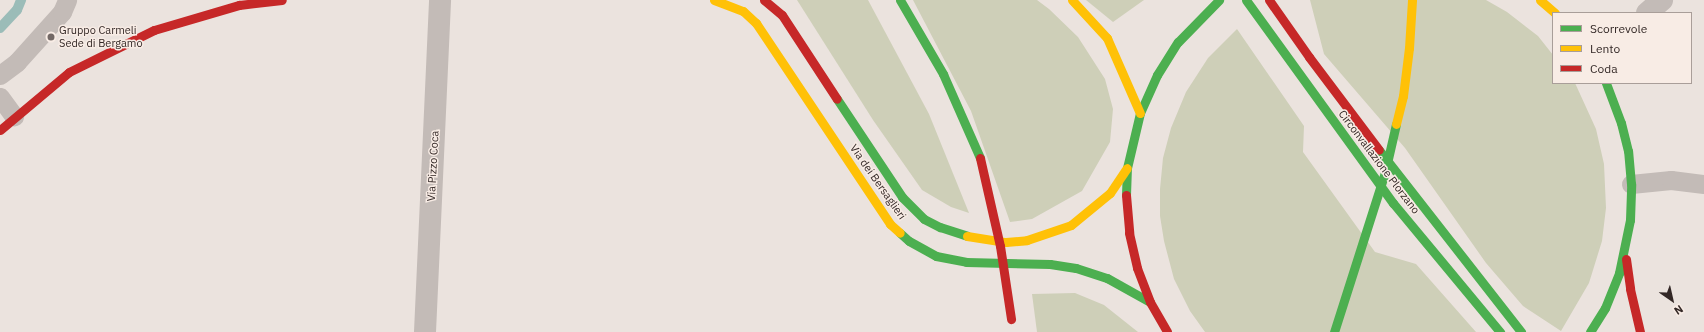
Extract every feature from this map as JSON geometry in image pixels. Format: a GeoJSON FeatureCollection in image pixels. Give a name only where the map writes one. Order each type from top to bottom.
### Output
{"type":"FeatureCollection","features":[{"type":"Feature","properties":{"kind":"main road"},"geometry":{"type":"LineString","coordinates":[[0,130],[14,116],[69,72],[154,30],[239,5],[282,0]]}},
{"type":"Feature","properties":{"kind":"main road","name":"Via dei Bersaglieri"},"geometry":{"type":"LineString","coordinates":[[714,0],[743,12],[756,23],[890,224],[909,241],[936,256],[966,262],[1050,264],[1076,268],[1107,278],[1150,302]]}},
{"type":"Feature","properties":{"kind":"main road","name":"Via dei Bersaglieri"},"geometry":{"type":"LineString","coordinates":[[764,0],[782,15],[902,197],[924,219],[940,227],[975,238],[1006,242],[1027,240],[1050,233],[1071,225],[1091,210],[1110,193],[1127,168]]}},
{"type":"Feature","properties":{"kind":"main road"},"geometry":{"type":"LineString","coordinates":[[900,0],[943,74],[980,158],[1000,246],[1012,323]]}},
{"type":"Feature","properties":{"kind":"main road"},"geometry":{"type":"LineString","coordinates":[[1072,0],[1107,38],[1140,113]]}},
{"type":"Feature","properties":{"kind":"main road"},"geometry":{"type":"LineString","coordinates":[[1167,332],[1150,302],[1137,268],[1129,233],[1126,204],[1127,168],[1140,113],[1151,87],[1166,59],[1190,28],[1219,0]]}},
{"type":"Feature","properties":{"kind":"main road","name":"Circonvallazione Plorzano"},"geometry":{"type":"LineString","coordinates":[[1246,0],[1393,203],[1500,332]]}},
{"type":"Feature","properties":{"kind":"main road","name":"Circonvallazione Plorzano"},"geometry":{"type":"LineString","coordinates":[[1269,0],[1414,196],[1521,332]]}},
{"type":"Feature","properties":{"kind":"main road"},"geometry":{"type":"LineString","coordinates":[[1334,332],[1363,246],[1385,172],[1402,96],[1409,48],[1412,0]]}},
{"type":"Feature","properties":{"kind":"main road"},"geometry":{"type":"LineString","coordinates":[[1540,0],[1554,12]]}},
{"type":"Feature","properties":{"kind":"main road"},"geometry":{"type":"LineString","coordinates":[[1590,332],[1605,308],[1619,272],[1625,251],[1630,220],[1631,184],[1625,137],[1611,87]]}},
{"type":"Feature","properties":{"kind":"main road"},"geometry":{"type":"LineString","coordinates":[[1625,251],[1631,297],[1640,332]]}},
{"type":"Feature","properties":{"kind":"street","name":"Via Pizzo Coca"},"geometry":{"type":"LineString","coordinates":[[425,332],[440,0]]}},
{"type":"Feature","properties":{"kind":"street"},"geometry":{"type":"LineString","coordinates":[[1648,12],[1662,0]]}},
{"type":"Feature","properties":{"kind":"lane"},"geometry":{"type":"LineString","coordinates":[[0,75],[17,62],[62,12],[67,0]]}},
{"type":"Feature","properties":{"kind":"lane"},"geometry":{"type":"LineString","coordinates":[[0,97],[14,116]]}},
{"type":"Feature","properties":{"kind":"lane"},"geometry":{"type":"LineString","coordinates":[[1631,184],[1671,180],[1704,184]]}},
{"type":"Feature","properties":{"kind":"green space"},"geometry":{"type":"Polygon","coordinates":[[[797,0],[868,0],[929,114],[969,213],[951,207],[922,190],[873,120],[797,0]]]}},
{"type":"Feature","properties":{"kind":"green space"},"geometry":{"type":"Polygon","coordinates":[[[913,0],[1037,0],[1049,9],[1078,37],[1105,79],[1113,109],[1110,142],[1082,191],[1032,219],[1010,222],[971,111],[913,0]]]}},
{"type":"Feature","properties":{"kind":"green space"},"geometry":{"type":"Polygon","coordinates":[[[1086,0],[1144,0],[1113,22],[1086,0]]]}},
{"type":"Feature","properties":{"kind":"green space"},"geometry":{"type":"Polygon","coordinates":[[[1310,0],[1486,0],[1507,12],[1538,36],[1552,54],[1552,84],[1575,84],[1596,129],[1604,164],[1606,208],[1602,241],[1589,283],[1561,331],[1523,306],[1486,263],[1405,148],[1324,54],[1310,0]]]}},
{"type":"Feature","properties":{"kind":"green space"},"geometry":{"type":"Polygon","coordinates":[[[1237,29],[1304,126],[1303,152],[1375,252],[1416,264],[1476,332],[1205,332],[1190,311],[1174,279],[1164,241],[1160,216],[1160,189],[1163,158],[1171,128],[1186,92],[1208,58],[1237,29]]]}},
{"type":"Feature","properties":{"kind":"green space"},"geometry":{"type":"Polygon","coordinates":[[[1075,293],[1104,305],[1138,332],[1037,332],[1032,294],[1075,293]]]}},
{"type":"Feature","properties":{"kind":"waterway"},"geometry":{"type":"LineString","coordinates":[[0,28],[17,10],[21,0]]}},
{"type":"Feature","properties":{"kind":"traffic: fast"},"geometry":{"type":"LineString","coordinates":[[900,0],[943,74],[980,158]]}},
{"type":"Feature","properties":{"kind":"traffic: fast"},"geometry":{"type":"LineString","coordinates":[[1126,195],[1127,168],[1140,113],[1157,75],[1178,42],[1219,0]]}},
{"type":"Feature","properties":{"kind":"traffic: fast"},"geometry":{"type":"LineString","coordinates":[[1246,0],[1393,203],[1500,332]]}},
{"type":"Feature","properties":{"kind":"traffic: fast"},"geometry":{"type":"LineString","coordinates":[[1590,332],[1605,308],[1619,273],[1630,220],[1631,184],[1628,151],[1621,123],[1606,84]]}},
{"type":"Feature","properties":{"kind":"traffic: fast"},"geometry":{"type":"LineString","coordinates":[[837,99],[902,197],[924,219],[940,227],[967,236]]}},
{"type":"Feature","properties":{"kind":"traffic: fast"},"geometry":{"type":"LineString","coordinates":[[1334,332],[1385,172],[1396,124]]}},
{"type":"Feature","properties":{"kind":"traffic: fast"},"geometry":{"type":"LineString","coordinates":[[1379,150],[1521,332]]}},
{"type":"Feature","properties":{"kind":"traffic: fast"},"geometry":{"type":"LineString","coordinates":[[900,233],[909,241],[936,256],[966,262],[1050,264],[1076,268],[1107,278],[1150,302]]}},
{"type":"Feature","properties":{"kind":"traffic: slow"},"geometry":{"type":"LineString","coordinates":[[714,0],[743,11],[756,23],[890,224],[900,233]]}},
{"type":"Feature","properties":{"kind":"traffic: slow"},"geometry":{"type":"LineString","coordinates":[[1072,0],[1107,38],[1140,113]]}},
{"type":"Feature","properties":{"kind":"traffic: slow"},"geometry":{"type":"LineString","coordinates":[[1396,124],[1403,96],[1409,48],[1412,0]]}},
{"type":"Feature","properties":{"kind":"traffic: slow"},"geometry":{"type":"LineString","coordinates":[[1540,0],[1554,12]]}},
{"type":"Feature","properties":{"kind":"traffic: slow"},"geometry":{"type":"LineString","coordinates":[[967,236],[1006,242],[1027,240],[1071,225],[1110,193],[1127,168]]}},
{"type":"Feature","properties":{"kind":"traffic: jam"},"geometry":{"type":"LineString","coordinates":[[0,130],[69,72],[154,30],[239,5],[282,0]]}},
{"type":"Feature","properties":{"kind":"traffic: jam"},"geometry":{"type":"LineString","coordinates":[[764,0],[782,15],[837,99]]}},
{"type":"Feature","properties":{"kind":"traffic: jam"},"geometry":{"type":"LineString","coordinates":[[1269,0],[1309,57],[1379,150]]}},
{"type":"Feature","properties":{"kind":"traffic: jam"},"geometry":{"type":"LineString","coordinates":[[980,158],[1000,246],[1011,319]]}},
{"type":"Feature","properties":{"kind":"traffic: jam"},"geometry":{"type":"LineString","coordinates":[[1126,195],[1129,233],[1137,268],[1150,302],[1167,332]]}},
{"type":"Feature","properties":{"kind":"traffic: jam"},"geometry":{"type":"LineString","coordinates":[[1626,259],[1630,289],[1640,332]]}},
{"type":"Feature","properties":{"kind":"place","name":"Gruppo Carmeli Sede di Bergamo"},"geometry":{"type":"Point","coordinates":[51,37]}}]}
